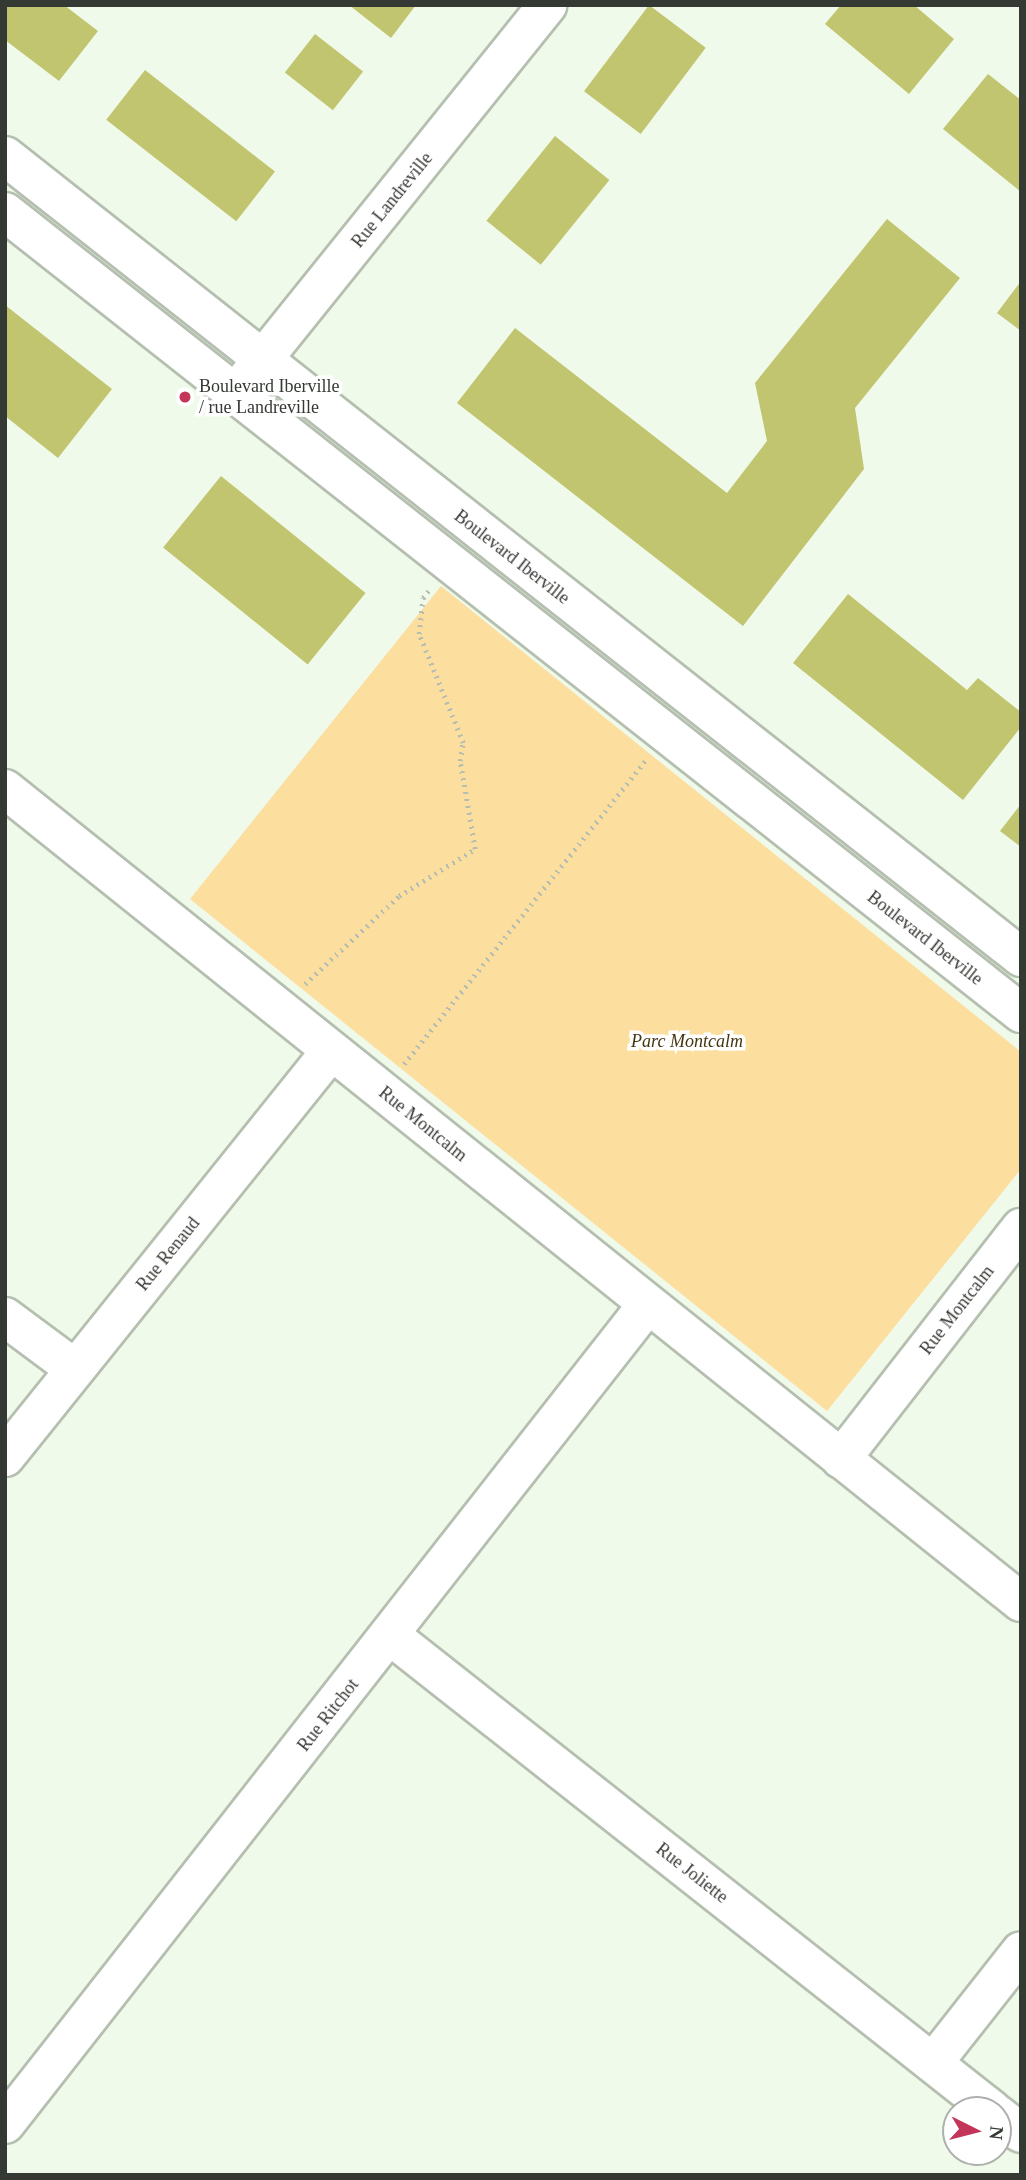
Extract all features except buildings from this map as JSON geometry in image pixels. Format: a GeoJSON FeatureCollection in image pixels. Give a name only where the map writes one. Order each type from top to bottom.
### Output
{"type":"FeatureCollection","features":[{"type":"Feature","properties":{"kind":"street","name":"Rue Landreville"},"geometry":{"type":"LineString","coordinates":[[235,393],[547,5]]}},
{"type":"Feature","properties":{"kind":"street","name":"Boulevard Iberville"},"geometry":{"type":"LineString","coordinates":[[5,156],[1021,957]]}},
{"type":"Feature","properties":{"kind":"street","name":"Boulevard Iberville"},"geometry":{"type":"LineString","coordinates":[[5,212],[1021,1013]]}},
{"type":"Feature","properties":{"kind":"street","name":"Rue Montcalm"},"geometry":{"type":"LineString","coordinates":[[5,789],[1021,1602]]}},
{"type":"Feature","properties":{"kind":"street","name":"Rue Renaud"},"geometry":{"type":"LineString","coordinates":[[5,1457],[331,1051]]}},
{"type":"Feature","properties":{"kind":"street","name":"Rue Montcalm"},"geometry":{"type":"LineString","coordinates":[[841,1459],[1021,1228]]}},
{"type":"Feature","properties":{"kind":"street","name":"Rue Ritchot"},"geometry":{"type":"LineString","coordinates":[[5,2124],[391,1636],[648,1304]]}},
{"type":"Feature","properties":{"kind":"street"},"geometry":{"type":"LineString","coordinates":[[5,1317],[75,1369]]}},
{"type":"Feature","properties":{"kind":"street","name":"Rue Joliette"},"geometry":{"type":"LineString","coordinates":[[391,1636],[974,2096]]}},
{"type":"Feature","properties":{"kind":"street"},"geometry":{"type":"LineString","coordinates":[[933,2063],[1021,1951]]}},
{"type":"Feature","properties":{"kind":"path"},"geometry":{"type":"LineString","coordinates":[[279,1009],[399,897],[475,849],[460,761],[463,743],[419,634],[423,598],[451,564]]}},
{"type":"Feature","properties":{"kind":"path"},"geometry":{"type":"LineString","coordinates":[[382,1092],[667,734]]}},
{"type":"Feature","properties":{"kind":"green space","name":"Parc Montcalm"},"geometry":{"type":"Polygon","coordinates":[[[441,586],[1021,1052],[1021,1169],[827,1411],[190,899],[441,586]]]}},
{"type":"Feature","properties":{"kind":"place","name":"Boulevard Iberville / rue Landreville"},"geometry":{"type":"Point","coordinates":[185,397]}}]}
